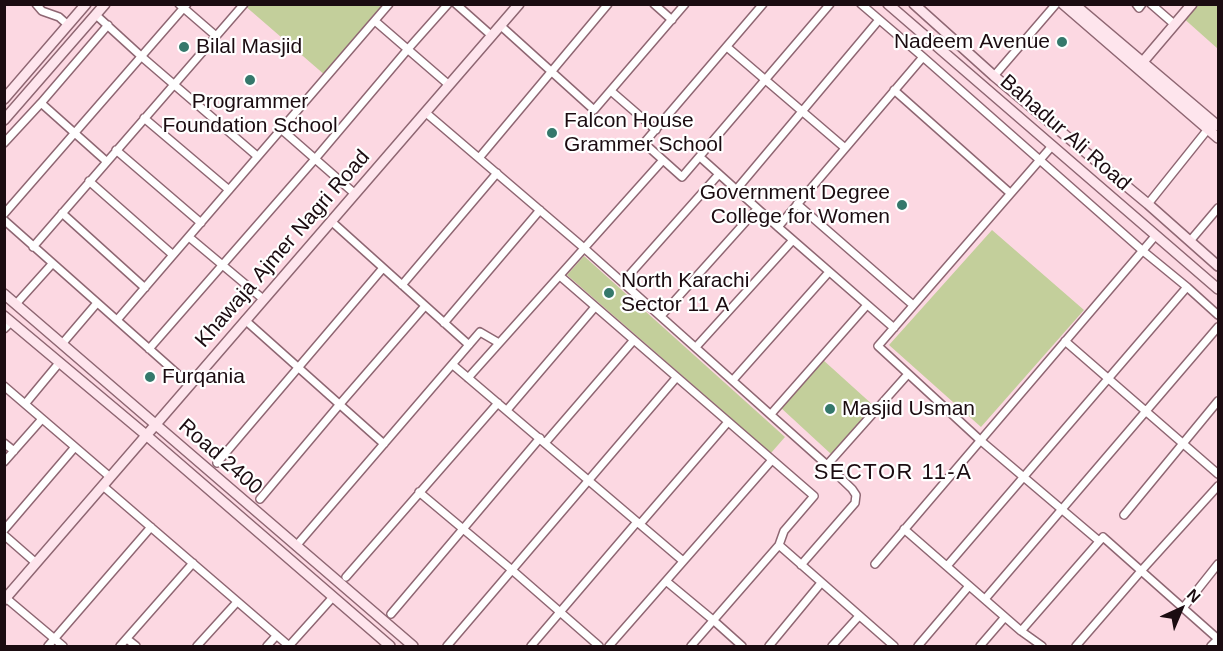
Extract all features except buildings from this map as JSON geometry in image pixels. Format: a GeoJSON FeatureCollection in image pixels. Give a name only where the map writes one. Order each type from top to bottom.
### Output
{"type":"FeatureCollection","features":[{"type":"Feature","properties":{"kind":"main road"},"geometry":{"type":"LineString","coordinates":[[4,99],[86,4]]}},
{"type":"Feature","properties":{"kind":"main road"},"geometry":{"type":"LineString","coordinates":[[4,120],[105,4]]}},
{"type":"Feature","properties":{"kind":"main road","name":"Khawaja Ajmer Nagri Road"},"geometry":{"type":"LineString","coordinates":[[5,599],[519,4]]}},
{"type":"Feature","properties":{"kind":"main road","name":"Bahadur Ali Road"},"geometry":{"type":"LineString","coordinates":[[888,4],[1218,289]]}},
{"type":"Feature","properties":{"kind":"main road","name":"Bahadur Ali Road"},"geometry":{"type":"LineString","coordinates":[[914,4],[994,76],[1148,204],[1218,266]]}},
{"type":"Feature","properties":{"kind":"main road"},"geometry":{"type":"LineString","coordinates":[[1063,4],[1218,126]]}},
{"type":"Feature","properties":{"kind":"main road"},"geometry":{"type":"LineString","coordinates":[[1074,4],[1218,138]]}},
{"type":"Feature","properties":{"kind":"main road"},"geometry":{"type":"LineString","coordinates":[[1141,65],[1192,4]]}},
{"type":"Feature","properties":{"kind":"main road"},"geometry":{"type":"LineString","coordinates":[[1114,199],[1126,186]]}},
{"type":"Feature","properties":{"kind":"main road","name":"Road 2400"},"geometry":{"type":"LineString","coordinates":[[4,294],[413,646]]}},
{"type":"Feature","properties":{"kind":"main road","name":"Road 2400"},"geometry":{"type":"LineString","coordinates":[[7,322],[146,435],[390,646]]}},
{"type":"Feature","properties":{"kind":"street"},"geometry":{"type":"LineString","coordinates":[[36,4],[42,11],[59,17],[68,26]]}},
{"type":"Feature","properties":{"kind":"street"},"geometry":{"type":"LineString","coordinates":[[33,247],[244,4]]}},
{"type":"Feature","properties":{"kind":"street"},"geometry":{"type":"LineString","coordinates":[[117,320],[388,4]]}},
{"type":"Feature","properties":{"kind":"street"},"geometry":{"type":"LineString","coordinates":[[149,349],[448,4]]}},
{"type":"Feature","properties":{"kind":"street"},"geometry":{"type":"LineString","coordinates":[[456,4],[492,36]]}},
{"type":"Feature","properties":{"kind":"street"},"geometry":{"type":"LineString","coordinates":[[479,158],[608,4]]}},
{"type":"Feature","properties":{"kind":"street"},"geometry":{"type":"LineString","coordinates":[[654,4],[672,20]]}},
{"type":"Feature","properties":{"kind":"street"},"geometry":{"type":"LineString","coordinates":[[501,26],[594,110],[686,4]]}},
{"type":"Feature","properties":{"kind":"street"},"geometry":{"type":"LineString","coordinates":[[763,4],[644,143],[682,177],[830,4]]}},
{"type":"Feature","properties":{"kind":"street"},"geometry":{"type":"LineString","coordinates":[[861,4],[1218,315]]}},
{"type":"Feature","properties":{"kind":"street"},"geometry":{"type":"LineString","coordinates":[[994,76],[1056,4]]}},
{"type":"Feature","properties":{"kind":"street"},"geometry":{"type":"LineString","coordinates":[[1136,4],[1139,8],[1142,4]]}},
{"type":"Feature","properties":{"kind":"street"},"geometry":{"type":"LineString","coordinates":[[1151,4],[1174,24]]}},
{"type":"Feature","properties":{"kind":"street"},"geometry":{"type":"LineString","coordinates":[[4,214],[142,57],[183,6],[216,36]]}},
{"type":"Feature","properties":{"kind":"street"},"geometry":{"type":"LineString","coordinates":[[96,15],[257,156]]}},
{"type":"Feature","properties":{"kind":"street"},"geometry":{"type":"LineString","coordinates":[[375,21],[449,85]]}},
{"type":"Feature","properties":{"kind":"street"},"geometry":{"type":"LineString","coordinates":[[736,189],[878,21]]}},
{"type":"Feature","properties":{"kind":"street"},"geometry":{"type":"LineString","coordinates":[[4,143],[108,25]]}},
{"type":"Feature","properties":{"kind":"street"},"geometry":{"type":"LineString","coordinates":[[727,47],[845,148]]}},
{"type":"Feature","properties":{"kind":"street"},"geometry":{"type":"LineString","coordinates":[[778,227],[923,57]]}},
{"type":"Feature","properties":{"kind":"street"},"geometry":{"type":"LineString","coordinates":[[894,90],[1010,193]]}},
{"type":"Feature","properties":{"kind":"street"},"geometry":{"type":"LineString","coordinates":[[612,91],[656,130]]}},
{"type":"Feature","properties":{"kind":"street"},"geometry":{"type":"LineString","coordinates":[[41,103],[106,161]]}},
{"type":"Feature","properties":{"kind":"street"},"geometry":{"type":"LineString","coordinates":[[425,112],[623,282],[852,489],[856,495],[855,503],[801,565]]}},
{"type":"Feature","properties":{"kind":"street"},"geometry":{"type":"LineString","coordinates":[[144,118],[229,190]]}},
{"type":"Feature","properties":{"kind":"street"},"geometry":{"type":"LineString","coordinates":[[281,129],[354,194]]}},
{"type":"Feature","properties":{"kind":"street"},"geometry":{"type":"LineString","coordinates":[[1148,204],[1208,129]]}},
{"type":"Feature","properties":{"kind":"street"},"geometry":{"type":"LineString","coordinates":[[1052,146],[878,346],[980,440],[1099,541]]}},
{"type":"Feature","properties":{"kind":"street"},"geometry":{"type":"LineString","coordinates":[[116,150],[201,224]]}},
{"type":"Feature","properties":{"kind":"street"},"geometry":{"type":"LineString","coordinates":[[700,157],[894,328]]}},
{"type":"Feature","properties":{"kind":"street"},"geometry":{"type":"LineString","coordinates":[[468,378],[663,160]]}},
{"type":"Feature","properties":{"kind":"street"},"geometry":{"type":"LineString","coordinates":[[402,285],[497,173]]}},
{"type":"Feature","properties":{"kind":"street"},"geometry":{"type":"LineString","coordinates":[[623,282],[719,174]]}},
{"type":"Feature","properties":{"kind":"street"},"geometry":{"type":"LineString","coordinates":[[89,182],[173,255]]}},
{"type":"Feature","properties":{"kind":"street"},"geometry":{"type":"LineString","coordinates":[[797,204],[913,305]]}},
{"type":"Feature","properties":{"kind":"street"},"geometry":{"type":"LineString","coordinates":[[1190,241],[1218,208]]}},
{"type":"Feature","properties":{"kind":"street"},"geometry":{"type":"LineString","coordinates":[[661,316],[757,209]]}},
{"type":"Feature","properties":{"kind":"street"},"geometry":{"type":"LineString","coordinates":[[444,323],[540,210]]}},
{"type":"Feature","properties":{"kind":"street"},"geometry":{"type":"LineString","coordinates":[[62,213],[145,288]]}},
{"type":"Feature","properties":{"kind":"street"},"geometry":{"type":"LineString","coordinates":[[4,220],[190,384]]}},
{"type":"Feature","properties":{"kind":"street"},"geometry":{"type":"LineString","coordinates":[[331,221],[469,345]]}},
{"type":"Feature","properties":{"kind":"street"},"geometry":{"type":"LineString","coordinates":[[875,564],[1156,235]]}},
{"type":"Feature","properties":{"kind":"street"},"geometry":{"type":"LineString","coordinates":[[189,237],[263,299]]}},
{"type":"Feature","properties":{"kind":"street"},"geometry":{"type":"LineString","coordinates":[[696,347],[793,240]]}},
{"type":"Feature","properties":{"kind":"street"},"geometry":{"type":"LineString","coordinates":[[16,304],[52,264]]}},
{"type":"Feature","properties":{"kind":"street"},"geometry":{"type":"LineString","coordinates":[[217,463],[383,268]]}},
{"type":"Feature","properties":{"kind":"street"},"geometry":{"type":"LineString","coordinates":[[733,380],[829,272]]}},
{"type":"Feature","properties":{"kind":"street"},"geometry":{"type":"LineString","coordinates":[[560,276],[814,496],[784,531],[779,546],[691,646]]}},
{"type":"Feature","properties":{"kind":"street"},"geometry":{"type":"LineString","coordinates":[[947,566],[1188,287]]}},
{"type":"Feature","properties":{"kind":"street"},"geometry":{"type":"LineString","coordinates":[[62,344],[98,303]]}},
{"type":"Feature","properties":{"kind":"street"},"geometry":{"type":"LineString","coordinates":[[771,414],[867,305]]}},
{"type":"Feature","properties":{"kind":"street"},"geometry":{"type":"LineString","coordinates":[[260,499],[425,306]]}},
{"type":"Feature","properties":{"kind":"street"},"geometry":{"type":"LineString","coordinates":[[507,410],[595,307]]}},
{"type":"Feature","properties":{"kind":"street"},"geometry":{"type":"LineString","coordinates":[[245,320],[384,444]]}},
{"type":"Feature","properties":{"kind":"street"},"geometry":{"type":"LineString","coordinates":[[985,599],[1218,327]]}},
{"type":"Feature","properties":{"kind":"street"},"geometry":{"type":"LineString","coordinates":[[296,546],[480,332],[499,343]]}},
{"type":"Feature","properties":{"kind":"street"},"geometry":{"type":"LineString","coordinates":[[391,614],[463,529],[633,341]]}},
{"type":"Feature","properties":{"kind":"street"},"geometry":{"type":"LineString","coordinates":[[1065,341],[1218,474]]}},
{"type":"Feature","properties":{"kind":"street"},"geometry":{"type":"LineString","coordinates":[[25,404],[59,363]]}},
{"type":"Feature","properties":{"kind":"street"},"geometry":{"type":"LineString","coordinates":[[453,365],[683,561]]}},
{"type":"Feature","properties":{"kind":"street"},"geometry":{"type":"LineString","coordinates":[[827,465],[908,374]]}},
{"type":"Feature","properties":{"kind":"street"},"geometry":{"type":"LineString","coordinates":[[447,646],[676,378]]}},
{"type":"Feature","properties":{"kind":"street"},"geometry":{"type":"LineString","coordinates":[[4,386],[110,477]]}},
{"type":"Feature","properties":{"kind":"street"},"geometry":{"type":"LineString","coordinates":[[1124,515],[1218,401]]}},
{"type":"Feature","properties":{"kind":"street"},"geometry":{"type":"LineString","coordinates":[[346,577],[498,403]]}},
{"type":"Feature","properties":{"kind":"street"},"geometry":{"type":"LineString","coordinates":[[4,462],[42,419]]}},
{"type":"Feature","properties":{"kind":"street"},"geometry":{"type":"LineString","coordinates":[[531,646],[728,422]]}},
{"type":"Feature","properties":{"kind":"street"},"geometry":{"type":"LineString","coordinates":[[4,443],[14,451]]}},
{"type":"Feature","properties":{"kind":"street"},"geometry":{"type":"LineString","coordinates":[[4,530],[75,447]]}},
{"type":"Feature","properties":{"kind":"street"},"geometry":{"type":"LineString","coordinates":[[609,646],[772,460]]}},
{"type":"Feature","properties":{"kind":"street"},"geometry":{"type":"LineString","coordinates":[[103,486],[289,646],[333,597]]}},
{"type":"Feature","properties":{"kind":"street"},"geometry":{"type":"LineString","coordinates":[[1076,646],[1141,570],[1218,486]]}},
{"type":"Feature","properties":{"kind":"street"},"geometry":{"type":"LineString","coordinates":[[419,492],[598,646]]}},
{"type":"Feature","properties":{"kind":"street"},"geometry":{"type":"LineString","coordinates":[[48,646],[151,527]]}},
{"type":"Feature","properties":{"kind":"street"},"geometry":{"type":"LineString","coordinates":[[904,529],[1021,631],[1042,646]]}},
{"type":"Feature","properties":{"kind":"street"},"geometry":{"type":"LineString","coordinates":[[4,535],[36,563]]}},
{"type":"Feature","properties":{"kind":"street"},"geometry":{"type":"LineString","coordinates":[[1021,631],[1102,537],[1218,638],[1211,646]]}},
{"type":"Feature","properties":{"kind":"street"},"geometry":{"type":"LineString","coordinates":[[779,546],[893,646]]}},
{"type":"Feature","properties":{"kind":"street"},"geometry":{"type":"LineString","coordinates":[[120,646],[193,563]]}},
{"type":"Feature","properties":{"kind":"street"},"geometry":{"type":"LineString","coordinates":[[1183,608],[1218,564]]}},
{"type":"Feature","properties":{"kind":"street"},"geometry":{"type":"LineString","coordinates":[[666,581],[742,646]]}},
{"type":"Feature","properties":{"kind":"street"},"geometry":{"type":"LineString","coordinates":[[769,646],[821,583]]}},
{"type":"Feature","properties":{"kind":"street"},"geometry":{"type":"LineString","coordinates":[[918,646],[969,586]]}},
{"type":"Feature","properties":{"kind":"street"},"geometry":{"type":"LineString","coordinates":[[5,599],[63,646]]}},
{"type":"Feature","properties":{"kind":"street"},"geometry":{"type":"LineString","coordinates":[[197,646],[237,602]]}},
{"type":"Feature","properties":{"kind":"street"},"geometry":{"type":"LineString","coordinates":[[832,646],[859,616]]}},
{"type":"Feature","properties":{"kind":"street"},"geometry":{"type":"LineString","coordinates":[[980,646],[1005,617]]}},
{"type":"Feature","properties":{"kind":"street"},"geometry":{"type":"LineString","coordinates":[[267,646],[276,636]]}},
{"type":"Feature","properties":{"kind":"street"},"geometry":{"type":"LineString","coordinates":[[127,639],[136,646]]}},
{"type":"Feature","properties":{"kind":"green space"},"geometry":{"type":"Polygon","coordinates":[[[244,5],[388,5],[326,76],[244,5]]]}},
{"type":"Feature","properties":{"kind":"green space"},"geometry":{"type":"Polygon","coordinates":[[[1192,5],[1218,5],[1218,49],[1181,16],[1192,5]]]}},
{"type":"Feature","properties":{"kind":"green space"},"geometry":{"type":"Polygon","coordinates":[[[992,230],[1084,310],[981,427],[889,345],[992,230]]]}},
{"type":"Feature","properties":{"kind":"green space"},"geometry":{"type":"Polygon","coordinates":[[[584,256],[785,437],[771,453],[567,275],[584,256]]]}},
{"type":"Feature","properties":{"kind":"green space","name":"Masjid Usman"},"geometry":{"type":"Polygon","coordinates":[[[822,359],[874,406],[831,454],[780,407],[822,359]]]}},
{"type":"Feature","properties":{"kind":"place","name":"Nadeem Avenue"},"geometry":{"type":"Point","coordinates":[1062,42]}},
{"type":"Feature","properties":{"kind":"place","name":"Bilal Masjid"},"geometry":{"type":"Point","coordinates":[184,47]}},
{"type":"Feature","properties":{"kind":"place","name":"Programmer Foundation School"},"geometry":{"type":"Point","coordinates":[250,80]}},
{"type":"Feature","properties":{"kind":"place","name":"Falcon House Grammer School"},"geometry":{"type":"Point","coordinates":[552,133]}},
{"type":"Feature","properties":{"kind":"place","name":"Government Degree College for Women"},"geometry":{"type":"Point","coordinates":[902,205]}},
{"type":"Feature","properties":{"kind":"place","name":"North Karachi Sector 11 A"},"geometry":{"type":"Point","coordinates":[609,293]}},
{"type":"Feature","properties":{"kind":"place","name":"Furqania"},"geometry":{"type":"Point","coordinates":[150,377]}},
{"type":"Feature","properties":{"kind":"place","name":"Masjid Usman"},"geometry":{"type":"Point","coordinates":[830,409]}},
{"type":"Feature","properties":{"kind":"district","name":"SECTOR 11-A"},"geometry":{"type":"Point","coordinates":[893,473]}}]}
